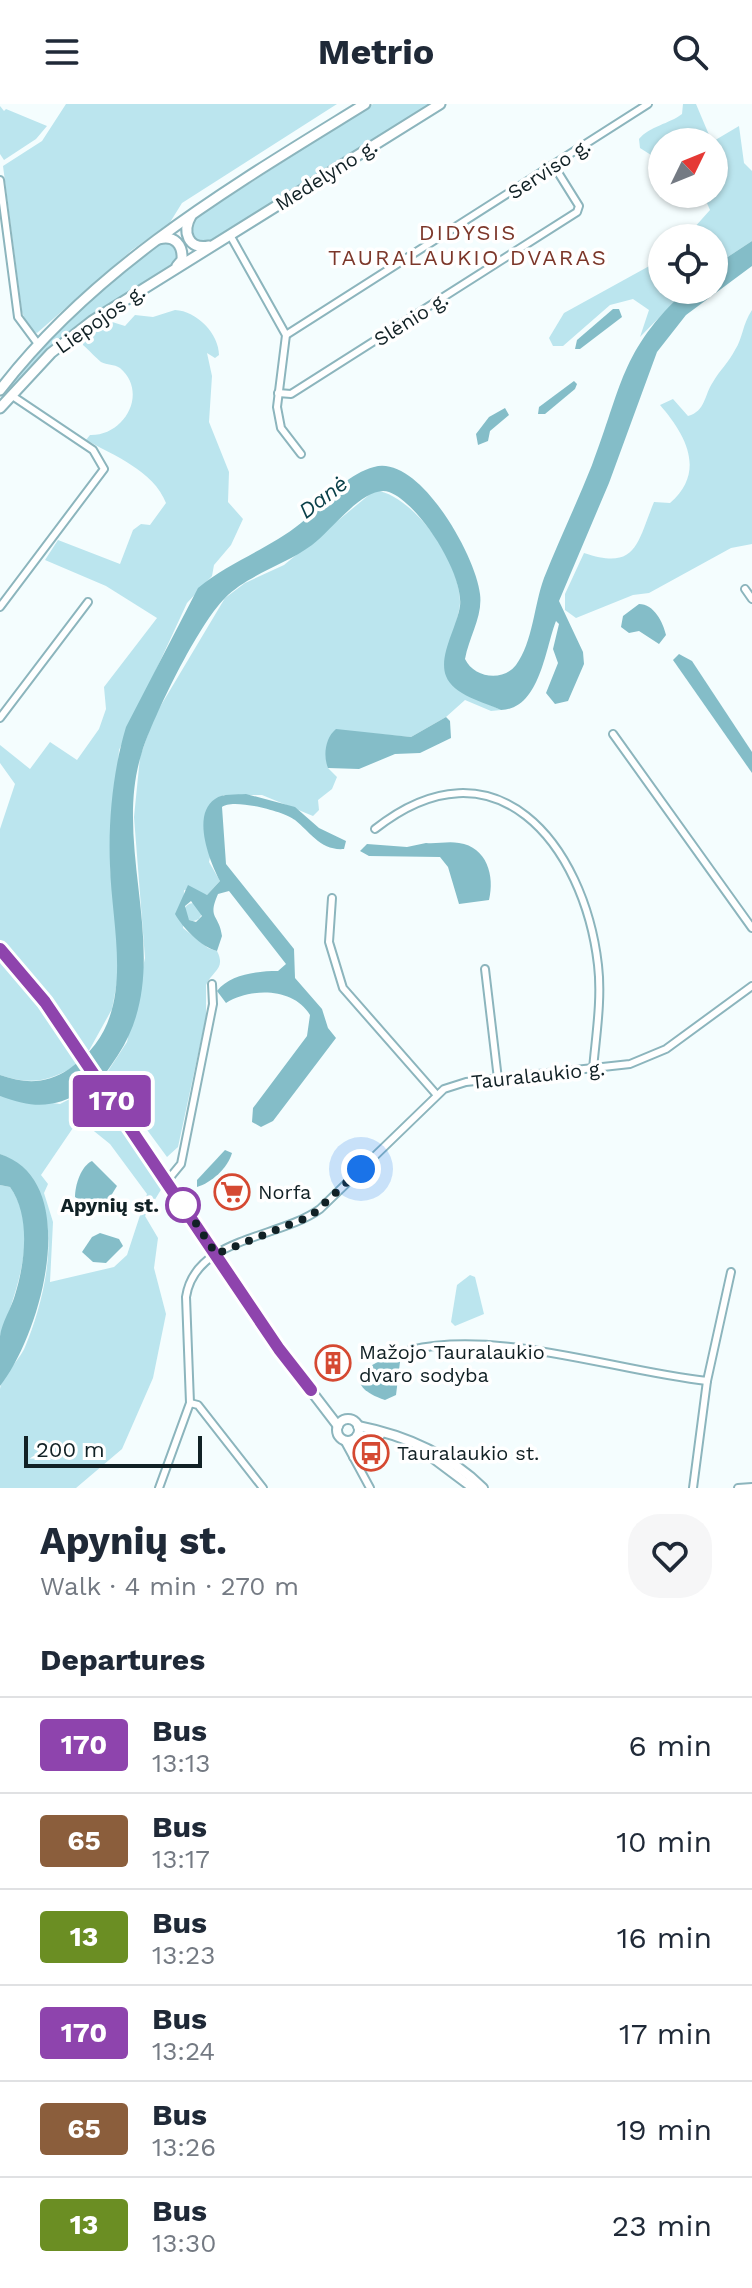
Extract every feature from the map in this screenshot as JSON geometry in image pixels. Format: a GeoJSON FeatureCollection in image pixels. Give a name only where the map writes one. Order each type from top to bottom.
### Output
{"type":"FeatureCollection","features":[{"type":"Feature","properties":{"kind":"main road","name":"Medelyno g."},"geometry":{"type":"LineString","coordinates":[[193,213],[365,104]]}},
{"type":"Feature","properties":{"kind":"main road","name":"Medelyno g."},"geometry":{"type":"LineString","coordinates":[[212,246],[440,104]]}},
{"type":"Feature","properties":{"kind":"main road","name":"Liepojos g."},"geometry":{"type":"LineString","coordinates":[[0,390],[38,344],[90,294],[193,213]]}},
{"type":"Feature","properties":{"kind":"main road"},"geometry":{"type":"LineString","coordinates":[[193,213],[185,232],[188,240],[202,248],[212,246]]}},
{"type":"Feature","properties":{"kind":"main road"},"geometry":{"type":"LineString","coordinates":[[155,240],[165,238],[179,244],[182,260],[175,268]]}},
{"type":"Feature","properties":{"kind":"main road","name":"Liepojos g."},"geometry":{"type":"LineString","coordinates":[[0,408],[71,337],[212,246]]}},
{"type":"Feature","properties":{"kind":"main road"},"geometry":{"type":"LineString","coordinates":[[0,949],[32,985],[216,1254],[326,1408],[338,1426],[339,1435],[377,1434],[415,1449],[453,1471],[473,1488]]}},
{"type":"Feature","properties":{"kind":"main road"},"geometry":{"type":"LineString","coordinates":[[326,1408],[346,1419],[353,1435]]}},
{"type":"Feature","properties":{"kind":"main road"},"geometry":{"type":"LineString","coordinates":[[338,1426],[346,1419]]}},
{"type":"Feature","properties":{"kind":"main road"},"geometry":{"type":"LineString","coordinates":[[353,1435],[378,1429],[442,1457],[483,1488]]}},
{"type":"Feature","properties":{"kind":"street","name":"Serviso g."},"geometry":{"type":"LineString","coordinates":[[286,335],[648,104]]}},
{"type":"Feature","properties":{"kind":"street","name":"Slėnio g."},"geometry":{"type":"LineString","coordinates":[[278,393],[291,394],[577,212],[579,206],[554,166]]}},
{"type":"Feature","properties":{"kind":"street"},"geometry":{"type":"LineString","coordinates":[[0,180],[18,317],[38,344]]}},
{"type":"Feature","properties":{"kind":"street"},"geometry":{"type":"LineString","coordinates":[[230,235],[286,335],[278,393],[281,428],[301,454]]}},
{"type":"Feature","properties":{"kind":"street"},"geometry":{"type":"LineString","coordinates":[[0,607],[104,469],[93,450],[11,395]]}},
{"type":"Feature","properties":{"kind":"street"},"geometry":{"type":"LineString","coordinates":[[745,589],[752,599]]}},
{"type":"Feature","properties":{"kind":"street"},"geometry":{"type":"LineString","coordinates":[[0,718],[88,602]]}},
{"type":"Feature","properties":{"kind":"street"},"geometry":{"type":"LineString","coordinates":[[613,734],[752,928]]}},
{"type":"Feature","properties":{"kind":"street"},"geometry":{"type":"LineString","coordinates":[[375,829],[411,804],[445,794],[488,797],[532,818],[542,828],[573,873],[595,943],[599,984],[593,1069]]}},
{"type":"Feature","properties":{"kind":"street"},"geometry":{"type":"LineString","coordinates":[[332,898],[329,942],[343,988],[436,1094]]}},
{"type":"Feature","properties":{"kind":"street"},"geometry":{"type":"LineString","coordinates":[[485,969],[498,1079]]}},
{"type":"Feature","properties":{"kind":"street"},"geometry":{"type":"LineString","coordinates":[[167,1181],[181,1164],[213,1004],[212,984]]}},
{"type":"Feature","properties":{"kind":"street","name":"Tauralaukio g."},"geometry":{"type":"LineString","coordinates":[[216,1254],[302,1221],[320,1209],[436,1094],[456,1085],[630,1064],[666,1049],[752,986]]}},
{"type":"Feature","properties":{"kind":"street"},"geometry":{"type":"LineString","coordinates":[[159,1488],[190,1403],[187,1289],[192,1276],[216,1254]]}},
{"type":"Feature","properties":{"kind":"street"},"geometry":{"type":"LineString","coordinates":[[693,1488],[707,1381],[731,1272]]}},
{"type":"Feature","properties":{"kind":"street"},"geometry":{"type":"LineString","coordinates":[[410,1350],[439,1343],[505,1347],[707,1381]]}},
{"type":"Feature","properties":{"kind":"street"},"geometry":{"type":"LineString","coordinates":[[190,1403],[198,1405],[263,1488]]}},
{"type":"Feature","properties":{"kind":"street"},"geometry":{"type":"LineString","coordinates":[[353,1435],[354,1461],[370,1488]]}},
{"type":"Feature","properties":{"kind":"street"},"geometry":{"type":"LineString","coordinates":[[738,1488],[751,1487]]}},
{"type":"Feature","properties":{"kind":"shaded area"},"geometry":{"type":"Polygon","coordinates":[[[66,104],[337,104],[182,203],[169,224],[132,250],[37,333],[29,329],[22,312],[3,166],[42,141],[66,104]]]}},
{"type":"Feature","properties":{"kind":"shaded area"},"geometry":{"type":"Polygon","coordinates":[[[373,104],[433,104],[209,243],[196,243],[188,227],[194,219],[373,104]]]}},
{"type":"Feature","properties":{"kind":"shaded area"},"geometry":{"type":"Polygon","coordinates":[[[683,104],[696,104],[706,128],[655,128],[671,120],[682,114],[683,104]]]}},
{"type":"Feature","properties":{"kind":"shaded area"},"geometry":{"type":"Polygon","coordinates":[[[0,106],[4,111],[6,109],[47,126],[36,139],[4,160],[0,154],[0,106]]]}},
{"type":"Feature","properties":{"kind":"shaded area"},"geometry":{"type":"Polygon","coordinates":[[[739,126],[744,163],[752,171],[752,241],[728,257],[728,224],[698,224],[710,210],[728,208],[728,133],[739,126]]]}},
{"type":"Feature","properties":{"kind":"shaded area"},"geometry":{"type":"Polygon","coordinates":[[[648,132],[648,153],[640,148],[639,139],[648,132]]]}},
{"type":"Feature","properties":{"kind":"shaded area"},"geometry":{"type":"Polygon","coordinates":[[[752,241],[752,266],[728,284],[728,257],[752,241]]]}},
{"type":"Feature","properties":{"kind":"shaded area"},"geometry":{"type":"Polygon","coordinates":[[[171,242],[180,253],[176,263],[75,328],[0,401],[23,366],[70,319],[157,243],[171,242]]]}},
{"type":"Feature","properties":{"kind":"shaded area"},"geometry":{"type":"Polygon","coordinates":[[[648,267],[648,304],[672,304],[640,337],[649,310],[633,299],[610,305],[563,346],[553,346],[549,338],[564,313],[648,267]]]}},
{"type":"Feature","properties":{"kind":"shaded area"},"geometry":{"type":"Polygon","coordinates":[[[672,304],[701,304],[686,315],[657,352],[609,483],[559,601],[583,652],[584,664],[568,701],[555,704],[546,693],[558,663],[553,649],[559,624],[556,621],[533,689],[514,707],[501,710],[455,688],[446,676],[444,660],[460,606],[455,576],[447,559],[426,524],[401,499],[380,491],[359,502],[312,545],[244,583],[225,598],[202,628],[156,716],[142,752],[134,790],[133,828],[144,945],[143,983],[135,1020],[118,1055],[96,1083],[64,1100],[34,1105],[0,1096],[0,1075],[36,1081],[61,1074],[91,1049],[106,1027],[114,1002],[117,976],[110,849],[112,796],[118,761],[126,727],[198,588],[289,532],[353,476],[374,467],[391,467],[409,476],[426,491],[457,534],[468,556],[476,577],[480,602],[465,659],[482,674],[504,674],[522,656],[544,578],[592,465],[626,371],[635,352],[672,304]]]}},
{"type":"Feature","properties":{"kind":"shaded area"},"geometry":{"type":"Polygon","coordinates":[[[613,309],[619,309],[622,317],[580,349],[575,349],[577,340],[613,309]]]}},
{"type":"Feature","properties":{"kind":"shaded area"},"geometry":{"type":"Polygon","coordinates":[[[175,310],[199,319],[211,332],[218,347],[219,355],[215,358],[207,353],[212,376],[209,422],[229,472],[228,502],[243,519],[231,545],[214,565],[212,576],[187,603],[119,750],[110,866],[120,966],[112,1009],[86,1056],[24,968],[0,943],[0,829],[15,784],[0,763],[0,745],[30,769],[50,742],[77,760],[99,729],[106,709],[104,687],[157,618],[106,586],[45,560],[58,540],[120,564],[133,530],[141,524],[150,525],[166,503],[143,473],[86,440],[90,435],[102,433],[122,421],[129,411],[132,389],[120,368],[101,362],[83,345],[83,339],[109,321],[125,326],[135,315],[153,317],[175,310]]]}},
{"type":"Feature","properties":{"kind":"shaded area"},"geometry":{"type":"Polygon","coordinates":[[[752,310],[752,544],[731,548],[649,593],[633,595],[576,618],[565,610],[565,594],[584,553],[602,558],[625,556],[638,541],[654,502],[670,503],[688,478],[690,466],[684,440],[660,405],[673,399],[688,416],[698,410],[738,345],[752,310]]]}},
{"type":"Feature","properties":{"kind":"shaded area"},"geometry":{"type":"Polygon","coordinates":[[[574,381],[577,384],[575,389],[545,414],[538,414],[539,407],[574,381]]]}},
{"type":"Feature","properties":{"kind":"shaded area"},"geometry":{"type":"Polygon","coordinates":[[[505,408],[509,415],[490,431],[488,441],[478,445],[476,434],[489,417],[505,408]]]}},
{"type":"Feature","properties":{"kind":"shaded area"},"geometry":{"type":"Polygon","coordinates":[[[375,490],[390,495],[420,518],[444,551],[453,569],[460,603],[456,639],[458,690],[501,710],[491,711],[465,700],[446,717],[411,737],[354,732],[328,768],[337,777],[332,789],[318,800],[319,810],[313,816],[262,795],[223,795],[209,862],[220,881],[207,895],[184,890],[183,928],[208,948],[217,951],[220,962],[206,985],[206,1017],[178,1147],[167,1157],[106,1074],[127,1042],[145,958],[134,817],[140,757],[154,717],[225,598],[245,583],[284,565],[375,490]]]}},
{"type":"Feature","properties":{"kind":"shaded area"},"geometry":{"type":"Polygon","coordinates":[[[639,604],[649,607],[660,619],[666,635],[659,644],[639,631],[629,633],[621,627],[623,616],[639,604]]]}},
{"type":"Feature","properties":{"kind":"shaded area"},"geometry":{"type":"Polygon","coordinates":[[[679,654],[692,661],[752,752],[752,773],[673,660],[679,654]]]}},
{"type":"Feature","properties":{"kind":"shaded area"},"geometry":{"type":"Polygon","coordinates":[[[446,717],[450,721],[451,738],[420,753],[395,754],[359,769],[328,768],[326,747],[336,729],[411,737],[446,717]]]}},
{"type":"Feature","properties":{"kind":"shaded area"},"geometry":{"type":"Polygon","coordinates":[[[246,794],[295,807],[319,828],[346,841],[344,849],[336,849],[316,840],[295,820],[280,813],[247,805],[222,807],[226,864],[294,949],[295,978],[322,1009],[328,1028],[336,1038],[273,1121],[261,1127],[252,1122],[253,1108],[307,1036],[310,1015],[293,999],[282,995],[259,993],[226,1003],[217,991],[237,977],[278,971],[286,964],[229,891],[218,894],[214,908],[222,936],[217,951],[193,936],[175,914],[188,885],[207,895],[220,881],[203,827],[208,806],[222,796],[246,794]],[[191,901],[185,906],[189,920],[196,922],[202,916],[191,901]]]}},
{"type":"Feature","properties":{"kind":"shaded area"},"geometry":{"type":"Polygon","coordinates":[[[426,843],[459,843],[476,850],[490,872],[489,900],[459,904],[448,867],[440,857],[369,856],[360,851],[367,844],[407,847],[426,843]]]}},
{"type":"Feature","properties":{"kind":"shaded area"},"geometry":{"type":"Polygon","coordinates":[[[193,903],[202,912],[193,921],[184,912],[193,903]]]}},
{"type":"Feature","properties":{"kind":"shaded area"},"geometry":{"type":"Polygon","coordinates":[[[0,958],[23,984],[79,1063],[41,1080],[0,1075],[0,958]]]}},
{"type":"Feature","properties":{"kind":"shaded area"},"geometry":{"type":"Polygon","coordinates":[[[93,1087],[162,1188],[145,1216],[158,1238],[154,1268],[166,1314],[153,1378],[122,1449],[76,1488],[0,1488],[0,1389],[25,1347],[34,1324],[47,1269],[48,1241],[46,1214],[38,1190],[23,1169],[0,1154],[0,1096],[60,1104],[93,1087]],[[79,1119],[41,1175],[48,1184],[44,1193],[53,1222],[50,1282],[114,1267],[127,1255],[147,1194],[110,1144],[79,1119]]]}},
{"type":"Feature","properties":{"kind":"shaded area"},"geometry":{"type":"Polygon","coordinates":[[[225,1150],[232,1153],[227,1164],[213,1178],[197,1187],[197,1180],[225,1150]]]}},
{"type":"Feature","properties":{"kind":"shaded area"},"geometry":{"type":"Polygon","coordinates":[[[0,1154],[26,1170],[41,1195],[48,1227],[47,1262],[40,1298],[29,1333],[0,1386],[0,1336],[19,1282],[24,1240],[17,1199],[10,1187],[0,1185],[0,1154]]]}},
{"type":"Feature","properties":{"kind":"shaded area"},"geometry":{"type":"Polygon","coordinates":[[[92,1161],[117,1186],[104,1207],[94,1209],[75,1197],[79,1176],[92,1161]]]}},
{"type":"Feature","properties":{"kind":"shaded area"},"geometry":{"type":"Polygon","coordinates":[[[0,1185],[10,1187],[19,1204],[25,1241],[13,1300],[0,1336],[0,1185]]]}},
{"type":"Feature","properties":{"kind":"shaded area"},"geometry":{"type":"Polygon","coordinates":[[[100,1233],[119,1239],[123,1246],[106,1263],[93,1262],[82,1252],[92,1237],[100,1233]]]}},
{"type":"Feature","properties":{"kind":"shaded area"},"geometry":{"type":"Polygon","coordinates":[[[470,1275],[475,1277],[484,1314],[455,1326],[451,1322],[457,1285],[470,1275]]]}},
{"type":"Feature","properties":{"kind":"shaded area"},"geometry":{"type":"Polygon","coordinates":[[[392,1357],[400,1362],[396,1395],[385,1400],[372,1395],[360,1383],[365,1371],[392,1357]]]}},
{"type":"Feature","properties":{"kind":"bus line","name":"170"},"geometry":{"type":"LineString","coordinates":[[0,949],[45,1002],[279,1349],[311,1390]]}},
{"type":"Feature","properties":{"kind":"place","name":"Norfa"},"geometry":{"type":"Point","coordinates":[232,1192]}},
{"type":"Feature","properties":{"kind":"place","name":"Apynių st."},"geometry":{"type":"Point","coordinates":[183,1205]}},
{"type":"Feature","properties":{"kind":"place","name":"Mažojo Tauralaukio dvaro sodyba"},"geometry":{"type":"Point","coordinates":[333,1363]}},
{"type":"Feature","properties":{"kind":"place","name":"Tauralaukio st."},"geometry":{"type":"Point","coordinates":[371,1453]}},
{"type":"Feature","properties":{"kind":"district","name":"DIDYSIS TAURALAUKIO DVARAS"},"geometry":{"type":"Point","coordinates":[468,244]}},
{"type":"Feature","properties":{"kind":"route"},"geometry":{"type":"LineString","coordinates":[[183,1205],[182,1202],[216,1254],[227,1247],[311,1216],[361,1169]]}},
{"type":"Feature","properties":{"kind":"water label","name":"Danė"},"geometry":{"type":"Point","coordinates":[323,497]}}]}
